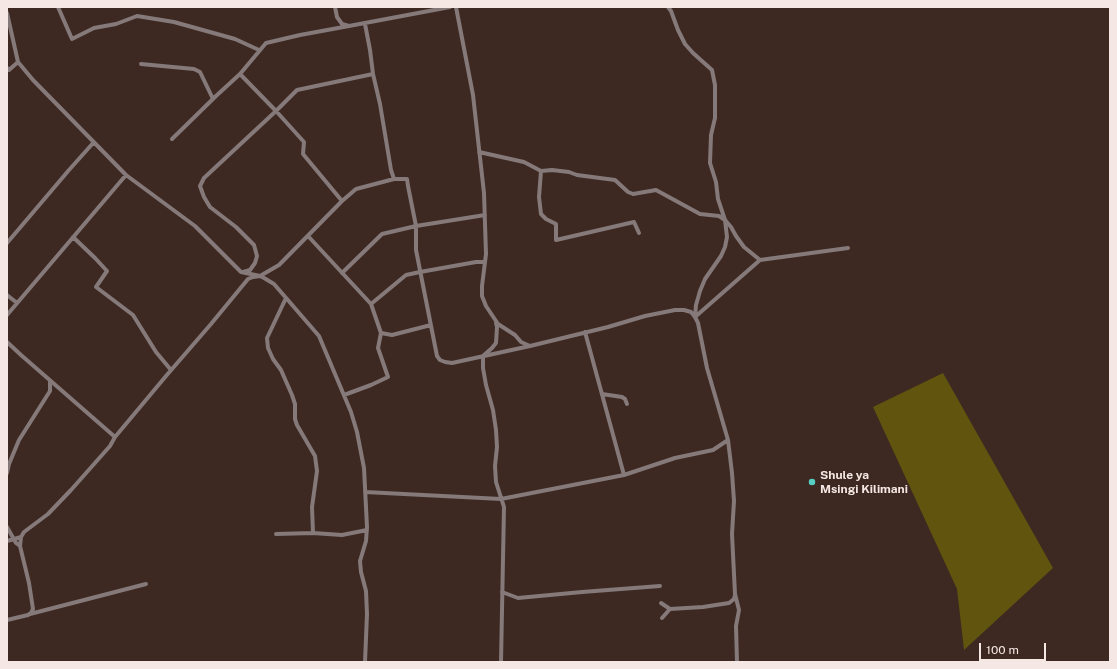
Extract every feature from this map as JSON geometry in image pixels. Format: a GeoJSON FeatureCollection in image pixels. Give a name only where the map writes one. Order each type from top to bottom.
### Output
{"type":"FeatureCollection","features":[{"type":"Feature","properties":{"kind":"street"},"geometry":{"type":"LineString","coordinates":[[58,7],[72,39],[94,28],[116,24],[137,16],[174,22],[235,39],[259,50]]}},
{"type":"Feature","properties":{"kind":"street"},"geometry":{"type":"LineString","coordinates":[[335,7],[337,18],[342,24],[348,26]]}},
{"type":"Feature","properties":{"kind":"street"},"geometry":{"type":"LineString","coordinates":[[172,139],[240,74],[266,43],[300,35],[450,7]]}},
{"type":"Feature","properties":{"kind":"street"},"geometry":{"type":"LineString","coordinates":[[456,7],[473,95],[484,193],[486,254],[482,296],[486,306],[498,324],[515,335],[521,342],[530,346]]}},
{"type":"Feature","properties":{"kind":"street"},"geometry":{"type":"LineString","coordinates":[[668,7],[685,44],[712,70],[715,85],[715,118],[711,135],[710,163],[716,182],[718,199],[725,220],[727,237],[725,247],[705,279],[700,291],[695,317]]}},
{"type":"Feature","properties":{"kind":"street"},"geometry":{"type":"LineString","coordinates":[[7,13],[18,62],[33,80],[126,175],[195,226],[241,272],[260,276],[274,284],[319,336],[351,412],[357,432],[364,468],[366,541],[360,561],[366,591],[366,662]]}},
{"type":"Feature","properties":{"kind":"street"},"geometry":{"type":"LineString","coordinates":[[365,24],[391,170],[394,178]]}},
{"type":"Feature","properties":{"kind":"street"},"geometry":{"type":"LineString","coordinates":[[8,70],[18,62]]}},
{"type":"Feature","properties":{"kind":"street"},"geometry":{"type":"LineString","coordinates":[[141,64],[200,72],[213,99]]}},
{"type":"Feature","properties":{"kind":"street"},"geometry":{"type":"LineString","coordinates":[[240,74],[304,142],[303,154],[342,200]]}},
{"type":"Feature","properties":{"kind":"street"},"geometry":{"type":"LineString","coordinates":[[241,272],[250,270],[255,263],[257,256],[254,245],[236,227],[210,207],[200,186],[204,178],[297,90],[373,74]]}},
{"type":"Feature","properties":{"kind":"street"},"geometry":{"type":"LineString","coordinates":[[7,243],[94,142]]}},
{"type":"Feature","properties":{"kind":"street"},"geometry":{"type":"LineString","coordinates":[[479,152],[524,162],[541,171],[552,170],[569,172],[577,175],[615,180],[628,192],[633,194],[656,190],[700,214],[719,216],[725,220],[744,247],[760,260]]}},
{"type":"Feature","properties":{"kind":"street"},"geometry":{"type":"LineString","coordinates":[[541,171],[539,196],[541,214],[546,219],[556,224],[556,240],[634,222],[639,233]]}},
{"type":"Feature","properties":{"kind":"street"},"geometry":{"type":"LineString","coordinates":[[7,315],[126,175]]}},
{"type":"Feature","properties":{"kind":"street"},"geometry":{"type":"LineString","coordinates":[[23,616],[31,613],[33,609],[29,583],[20,546],[21,537],[24,532],[48,514],[67,495],[110,446],[171,370],[248,279],[254,276],[260,276],[279,265],[342,200],[356,188],[394,178],[407,179],[416,226],[416,250],[420,272],[437,356],[440,360],[452,363],[530,346],[644,316],[675,310],[685,310],[691,312],[695,317],[698,323],[707,368],[728,440],[734,492],[732,534],[735,594],[739,610],[736,626],[738,662]]}},
{"type":"Feature","properties":{"kind":"street"},"geometry":{"type":"LineString","coordinates":[[342,273],[382,234],[416,226],[485,215]]}},
{"type":"Feature","properties":{"kind":"street"},"geometry":{"type":"LineString","coordinates":[[308,236],[371,304],[381,333],[378,348],[388,377],[344,395]]}},
{"type":"Feature","properties":{"kind":"street"},"geometry":{"type":"LineString","coordinates":[[73,237],[108,271],[96,287],[133,315],[156,352],[171,370]]}},
{"type":"Feature","properties":{"kind":"street"},"geometry":{"type":"LineString","coordinates":[[695,317],[760,260],[848,248]]}},
{"type":"Feature","properties":{"kind":"street"},"geometry":{"type":"LineString","coordinates":[[371,304],[406,276],[476,262],[485,262]]}},
{"type":"Feature","properties":{"kind":"street"},"geometry":{"type":"LineString","coordinates":[[7,295],[17,303]]}},
{"type":"Feature","properties":{"kind":"street"},"geometry":{"type":"LineString","coordinates":[[286,298],[268,338],[268,348],[273,359],[281,370],[292,395],[295,404],[297,425],[315,456],[317,470],[312,507],[313,533]]}},
{"type":"Feature","properties":{"kind":"street"},"geometry":{"type":"LineString","coordinates":[[685,310],[697,303]]}},
{"type":"Feature","properties":{"kind":"street"},"geometry":{"type":"LineString","coordinates":[[495,320],[497,327],[496,343],[483,356],[483,368],[496,430],[496,482],[504,507],[501,662]]}},
{"type":"Feature","properties":{"kind":"street"},"geometry":{"type":"LineString","coordinates":[[381,333],[392,335],[431,325]]}},
{"type":"Feature","properties":{"kind":"street"},"geometry":{"type":"LineString","coordinates":[[585,332],[624,475]]}},
{"type":"Feature","properties":{"kind":"street"},"geometry":{"type":"LineString","coordinates":[[7,342],[116,437]]}},
{"type":"Feature","properties":{"kind":"street"},"geometry":{"type":"LineString","coordinates":[[7,473],[19,440],[50,391],[50,381]]}},
{"type":"Feature","properties":{"kind":"street"},"geometry":{"type":"LineString","coordinates":[[603,395],[622,397],[625,399],[627,404]]}},
{"type":"Feature","properties":{"kind":"street"},"geometry":{"type":"LineString","coordinates":[[365,492],[501,498],[624,475],[675,458],[713,450],[728,440]]}},
{"type":"Feature","properties":{"kind":"street"},"geometry":{"type":"LineString","coordinates":[[7,527],[16,544],[20,546]]}},
{"type":"Feature","properties":{"kind":"street"},"geometry":{"type":"LineString","coordinates":[[276,534],[313,533],[342,535],[366,530]]}},
{"type":"Feature","properties":{"kind":"street"},"geometry":{"type":"LineString","coordinates":[[7,541],[21,537]]}},
{"type":"Feature","properties":{"kind":"street"},"geometry":{"type":"LineString","coordinates":[[7,620],[146,584]]}},
{"type":"Feature","properties":{"kind":"street"},"geometry":{"type":"LineString","coordinates":[[502,592],[518,598],[660,586]]}},
{"type":"Feature","properties":{"kind":"street"},"geometry":{"type":"LineString","coordinates":[[661,603],[670,609],[703,607],[729,603],[734,598],[735,594]]}},
{"type":"Feature","properties":{"kind":"street"},"geometry":{"type":"LineString","coordinates":[[662,618],[670,609]]}},
{"type":"Feature","properties":{"kind":"shaded area"},"geometry":{"type":"Polygon","coordinates":[[[943,373],[1053,568],[964,650],[957,589],[873,407],[943,373]]]}},
{"type":"Feature","properties":{"kind":"place","name":"Shule ya Msingi Kilimani"},"geometry":{"type":"Point","coordinates":[812,482]}}]}
